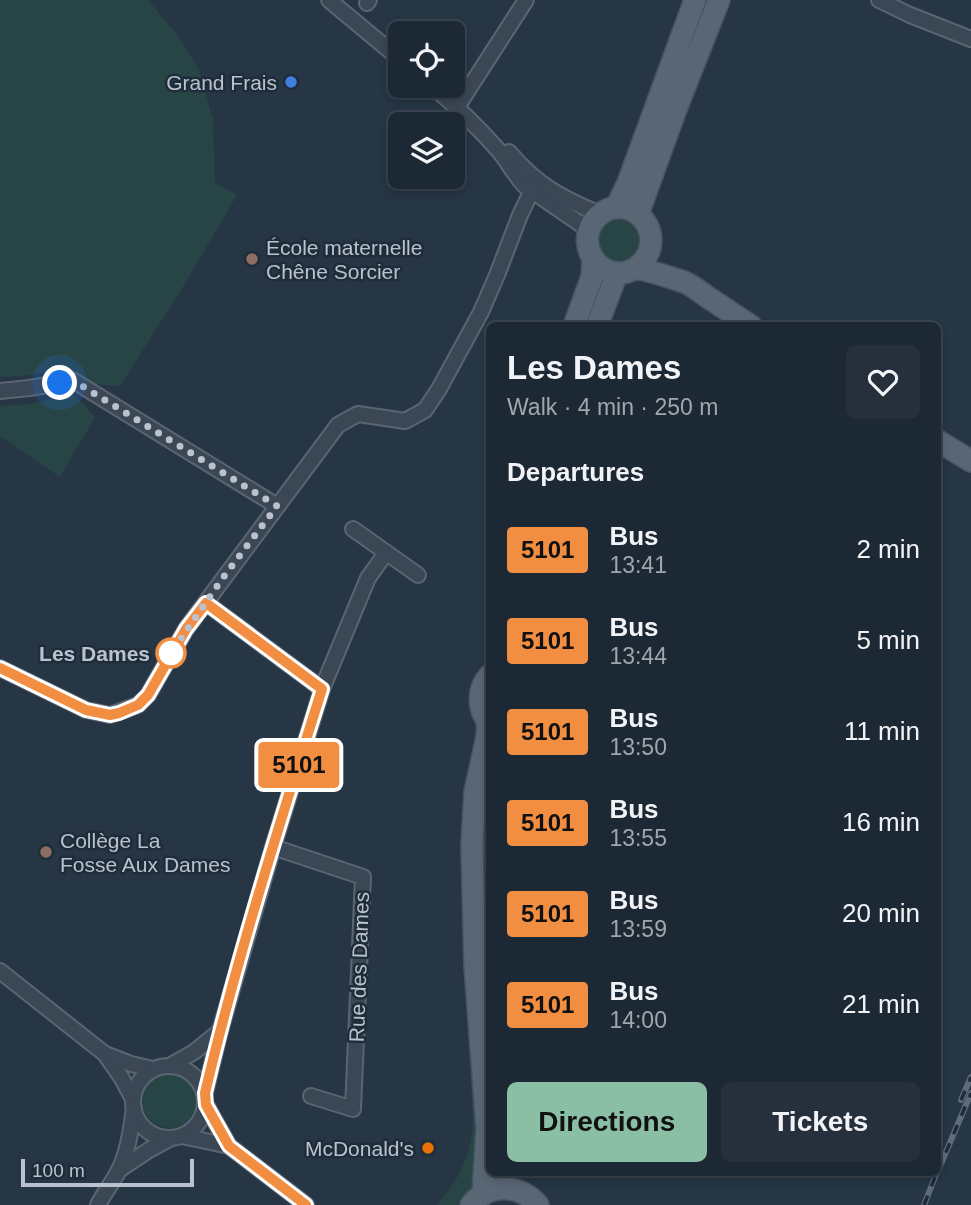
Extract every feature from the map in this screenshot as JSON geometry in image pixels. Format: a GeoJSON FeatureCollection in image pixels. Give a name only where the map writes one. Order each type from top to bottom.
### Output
{"type":"FeatureCollection","features":[{"type":"Feature","properties":{"kind":"main road"},"geometry":{"type":"LineString","coordinates":[[695,0],[628,183],[587,239],[588,249],[593,260],[607,271],[626,271],[686,283],[745,322]]}},
{"type":"Feature","properties":{"kind":"main road"},"geometry":{"type":"LineString","coordinates":[[638,214],[676,109],[720,4]]}},
{"type":"Feature","properties":{"kind":"main road"},"geometry":{"type":"LineString","coordinates":[[599,322],[626,271],[643,263],[651,247],[649,228],[638,214],[624,208],[602,217]]}},
{"type":"Feature","properties":{"kind":"main road"},"geometry":{"type":"LineString","coordinates":[[651,247],[678,271],[686,283]]}},
{"type":"Feature","properties":{"kind":"main road"},"geometry":{"type":"LineString","coordinates":[[575,322],[592,277],[593,260]]}},
{"type":"Feature","properties":{"kind":"main road"},"geometry":{"type":"LineString","coordinates":[[941,443],[971,461]]}},
{"type":"Feature","properties":{"kind":"main road"},"geometry":{"type":"LineString","coordinates":[[486,682],[480,698],[486,717]]}},
{"type":"Feature","properties":{"kind":"main road"},"geometry":{"type":"LineString","coordinates":[[486,740],[475,792],[472,845],[475,966],[486,1114]]}},
{"type":"Feature","properties":{"kind":"main road"},"geometry":{"type":"LineString","coordinates":[[477,1199],[486,1135]]}},
{"type":"Feature","properties":{"kind":"main road"},"geometry":{"type":"LineString","coordinates":[[477,1199],[497,1189],[526,1190]]}},
{"type":"Feature","properties":{"kind":"street"},"geometry":{"type":"LineString","coordinates":[[328,0],[388,49]]}},
{"type":"Feature","properties":{"kind":"street"},"geometry":{"type":"LineString","coordinates":[[457,107],[526,0]]}},
{"type":"Feature","properties":{"kind":"street"},"geometry":{"type":"LineString","coordinates":[[880,0],[920,21],[971,39]]}},
{"type":"Feature","properties":{"kind":"street"},"geometry":{"type":"LineString","coordinates":[[446,98],[476,124],[507,160],[519,180],[602,217]]}},
{"type":"Feature","properties":{"kind":"street"},"geometry":{"type":"LineString","coordinates":[[476,124],[501,141],[522,166],[531,185],[556,207]]}},
{"type":"Feature","properties":{"kind":"street"},"geometry":{"type":"LineString","coordinates":[[0,668],[86,710],[110,715],[138,705],[148,695],[186,629],[338,425],[358,414],[405,421],[425,410],[481,312],[521,211],[520,194],[531,185]]}},
{"type":"Feature","properties":{"kind":"street"},"geometry":{"type":"LineString","coordinates":[[521,211],[537,203],[602,217]]}},
{"type":"Feature","properties":{"kind":"street"},"geometry":{"type":"LineString","coordinates":[[0,391],[74,381],[277,506]]}},
{"type":"Feature","properties":{"kind":"street"},"geometry":{"type":"LineString","coordinates":[[353,529],[418,575]]}},
{"type":"Feature","properties":{"kind":"street"},"geometry":{"type":"LineString","coordinates":[[119,1170],[149,1150],[191,1132],[204,1115],[220,1031],[322,689],[368,578],[386,552]]}},
{"type":"Feature","properties":{"kind":"street"},"geometry":{"type":"LineString","coordinates":[[206,603],[322,689]]}},
{"type":"Feature","properties":{"kind":"street","name":"Rue des Dames"},"geometry":{"type":"LineString","coordinates":[[273,847],[363,877],[353,1109],[311,1096]]}},
{"type":"Feature","properties":{"kind":"street"},"geometry":{"type":"LineString","coordinates":[[0,971],[105,1054],[121,1077],[137,1119],[143,1127],[160,1138],[229,1146]]}},
{"type":"Feature","properties":{"kind":"street"},"geometry":{"type":"LineString","coordinates":[[99,1205],[119,1170],[130,1136],[133,1104],[139,1081],[153,1069],[171,1065],[194,1052],[220,1031]]}},
{"type":"Feature","properties":{"kind":"street"},"geometry":{"type":"LineString","coordinates":[[105,1054],[153,1069]]}},
{"type":"Feature","properties":{"kind":"street"},"geometry":{"type":"LineString","coordinates":[[171,1065],[193,1073],[198,1079],[229,1146],[306,1205]]}},
{"type":"Feature","properties":{"kind":"green space"},"geometry":{"type":"Polygon","coordinates":[[[0,0],[148,0],[178,36],[199,70],[213,120],[215,183],[237,195],[120,386],[95,384],[64,368],[25,376],[0,377],[0,0]]]}},
{"type":"Feature","properties":{"kind":"green space"},"geometry":{"type":"Polygon","coordinates":[[[621,215],[636,223],[643,237],[635,258],[621,265],[600,256],[596,233],[604,223],[621,215]]]}},
{"type":"Feature","properties":{"kind":"green space"},"geometry":{"type":"Polygon","coordinates":[[[73,393],[95,417],[60,477],[0,436],[0,406],[31,404],[73,393]]]}},
{"type":"Feature","properties":{"kind":"green space"},"geometry":{"type":"Polygon","coordinates":[[[486,770],[486,1010],[481,936],[482,782],[486,770]]]}},
{"type":"Feature","properties":{"kind":"green space"},"geometry":{"type":"Polygon","coordinates":[[[170,1072],[181,1074],[190,1080],[196,1089],[196,1111],[190,1120],[181,1126],[170,1128],[159,1126],[150,1120],[144,1111],[142,1100],[144,1089],[150,1080],[159,1074],[170,1072]]]}},
{"type":"Feature","properties":{"kind":"green space"},"geometry":{"type":"Polygon","coordinates":[[[470,1072],[475,1075],[479,1124],[476,1174],[465,1205],[437,1205],[460,1172],[468,1152],[473,1117],[470,1072]]]}},
{"type":"Feature","properties":{"kind":"railway"},"geometry":{"type":"LineString","coordinates":[[961,1100],[971,1077]]}},
{"type":"Feature","properties":{"kind":"railway"},"geometry":{"type":"LineString","coordinates":[[941,1164],[971,1093]]}},
{"type":"Feature","properties":{"kind":"railway"},"geometry":{"type":"LineString","coordinates":[[924,1205],[935,1176]]}},
{"type":"Feature","properties":{"kind":"bus line","name":"5101"},"geometry":{"type":"LineString","coordinates":[[0,668],[86,710],[110,715],[119,713],[138,705],[148,695],[186,629],[206,603],[322,689],[273,847],[205,1093],[206,1105],[229,1146],[306,1205]]}},
{"type":"Feature","properties":{"kind":"place","name":"Grand Frais"},"geometry":{"type":"Point","coordinates":[291,82]}},
{"type":"Feature","properties":{"kind":"place","name":"École maternelle Chêne Sorcier"},"geometry":{"type":"Point","coordinates":[252,259]}},
{"type":"Feature","properties":{"kind":"place","name":"Les Dames"},"geometry":{"type":"Point","coordinates":[171,653]}},
{"type":"Feature","properties":{"kind":"place","name":"Collège La Fosse Aux Dames"},"geometry":{"type":"Point","coordinates":[46,852]}},
{"type":"Feature","properties":{"kind":"place","name":"McDonald's"},"geometry":{"type":"Point","coordinates":[428,1148]}},
{"type":"Feature","properties":{"kind":"route"},"geometry":{"type":"LineString","coordinates":[[60,383],[74,381],[277,506],[171,653]]}}]}
